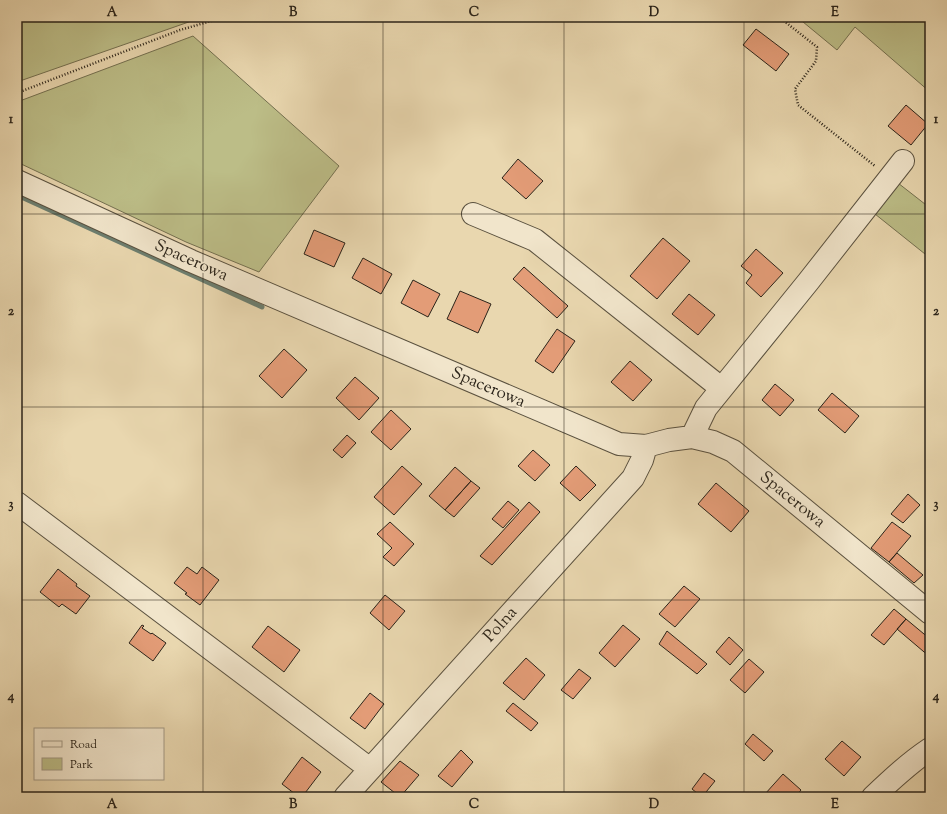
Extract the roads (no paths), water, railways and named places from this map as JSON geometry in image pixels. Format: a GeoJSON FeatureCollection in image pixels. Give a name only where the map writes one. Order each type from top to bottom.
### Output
{"type":"FeatureCollection","features":[{"type":"Feature","properties":{"kind":"street"},"geometry":{"type":"LineString","coordinates":[[692,436],[706,408],[896,170]]}},
{"type":"Feature","properties":{"kind":"street","name":"Spacerowa"},"geometry":{"type":"LineString","coordinates":[[17,181],[191,261],[619,444],[646,446],[692,436],[713,442],[733,451],[930,613]]}},
{"type":"Feature","properties":{"kind":"street"},"geometry":{"type":"LineString","coordinates":[[473,214],[535,240],[722,388]]}},
{"type":"Feature","properties":{"kind":"street","name":"Polna"},"geometry":{"type":"LineString","coordinates":[[345,797],[634,478],[646,446]]}},
{"type":"Feature","properties":{"kind":"street"},"geometry":{"type":"LineString","coordinates":[[17,503],[370,769]]}},
{"type":"Feature","properties":{"kind":"street"},"geometry":{"type":"LineString","coordinates":[[873,797],[890,780],[918,757],[930,750]]}},
{"type":"Feature","properties":{"kind":"waterway"},"geometry":{"type":"LineString","coordinates":[[17,195],[262,307]]}}]}
